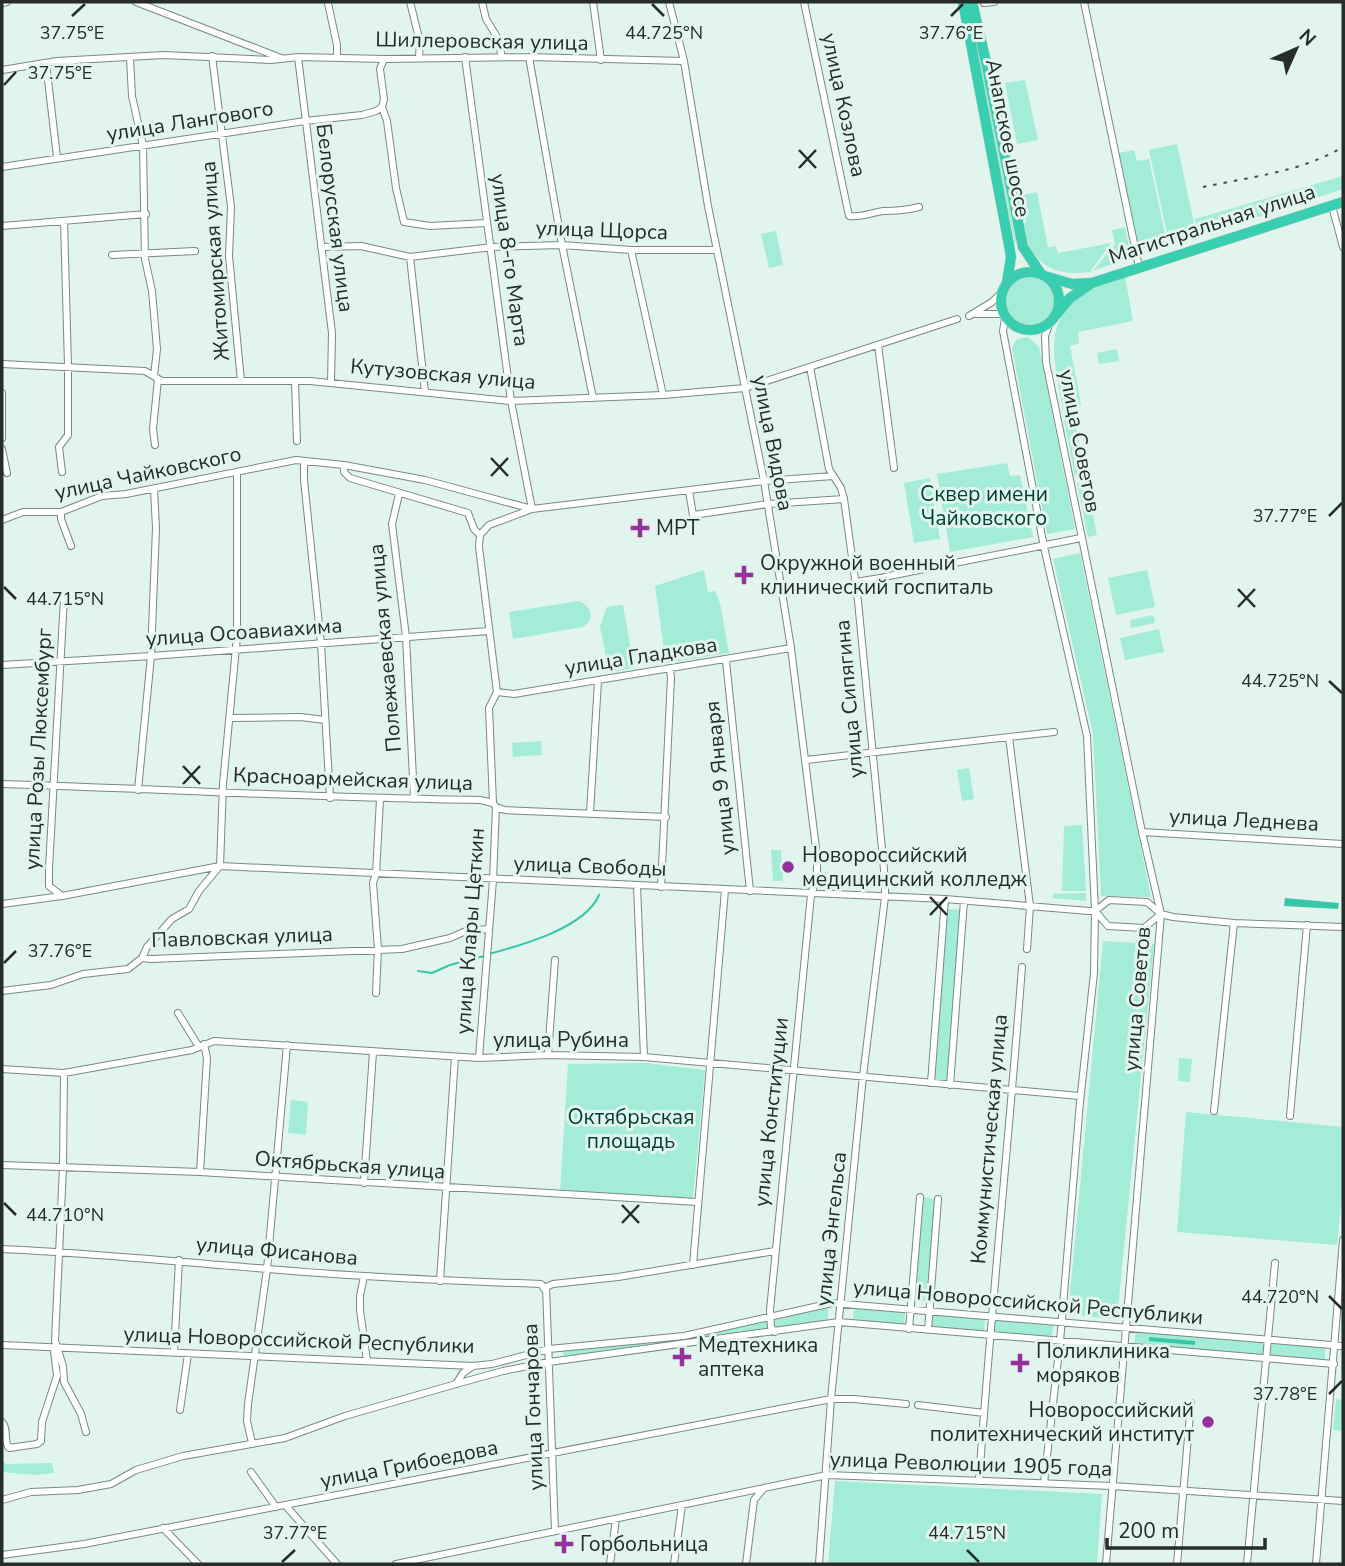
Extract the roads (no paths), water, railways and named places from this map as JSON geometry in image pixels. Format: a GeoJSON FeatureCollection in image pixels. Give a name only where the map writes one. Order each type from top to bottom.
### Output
{"type":"FeatureCollection","features":[{"type":"Feature","properties":{"kind":"highway","name":"Анапское шоссе"},"geometry":{"type":"LineString","coordinates":[[963,2],[1011,257],[1007,282]]}},
{"type":"Feature","properties":{"kind":"highway","name":"Анапское шоссе"},"geometry":{"type":"LineString","coordinates":[[972,2],[1023,247],[1044,275]]}},
{"type":"Feature","properties":{"kind":"highway","name":"Магистральная улица"},"geometry":{"type":"LineString","coordinates":[[1053,319],[1070,298],[1092,283],[1343,202]]}},
{"type":"Feature","properties":{"kind":"highway"},"geometry":{"type":"LineString","coordinates":[[1023,272],[1044,275],[1055,286],[1059,298],[1053,319],[1030,330],[1016,327],[1004,316],[1000,299],[1007,282],[1023,272]]}},
{"type":"Feature","properties":{"kind":"highway","name":"Магистральная улица"},"geometry":{"type":"LineString","coordinates":[[1044,275],[1072,284],[1092,283]]}},
{"type":"Feature","properties":{"kind":"street"},"geometry":{"type":"LineString","coordinates":[[2,3],[7,2]]}},
{"type":"Feature","properties":{"kind":"street","name":"Шиллеровская улица"},"geometry":{"type":"LineString","coordinates":[[136,2],[281,58]]}},
{"type":"Feature","properties":{"kind":"street"},"geometry":{"type":"LineString","coordinates":[[410,2],[420,43],[419,57]]}},
{"type":"Feature","properties":{"kind":"street"},"geometry":{"type":"LineString","coordinates":[[482,2],[486,19],[497,37],[502,57]]}},
{"type":"Feature","properties":{"kind":"street"},"geometry":{"type":"LineString","coordinates":[[593,2],[601,60]]}},
{"type":"Feature","properties":{"kind":"street","name":"улица Видова"},"geometry":{"type":"LineString","coordinates":[[669,2],[684,61],[717,250],[764,481],[791,648],[817,856],[817,876],[811,895]]}},
{"type":"Feature","properties":{"kind":"street","name":"улица Козлова"},"geometry":{"type":"LineString","coordinates":[[804,2],[849,216],[858,217],[886,211],[893,213],[919,207]]}},
{"type":"Feature","properties":{"kind":"street"},"geometry":{"type":"LineString","coordinates":[[984,4],[994,2]]}},
{"type":"Feature","properties":{"kind":"street"},"geometry":{"type":"LineString","coordinates":[[1084,2],[1139,267]]}},
{"type":"Feature","properties":{"kind":"street"},"geometry":{"type":"LineString","coordinates":[[328,3],[337,58]]}},
{"type":"Feature","properties":{"kind":"street","name":"Шиллеровская улица"},"geometry":{"type":"LineString","coordinates":[[2,70],[46,63],[164,55],[271,60],[298,57],[529,57],[684,61]]}},
{"type":"Feature","properties":{"kind":"street","name":"Житомирская улица"},"geometry":{"type":"LineString","coordinates":[[212,56],[231,206],[229,256],[241,381]]}},
{"type":"Feature","properties":{"kind":"street","name":"Белорусская улица"},"geometry":{"type":"LineString","coordinates":[[298,57],[332,333],[331,383]]}},
{"type":"Feature","properties":{"kind":"street","name":"улица 8-го Марта"},"geometry":{"type":"LineString","coordinates":[[465,57],[511,401],[532,509]]}},
{"type":"Feature","properties":{"kind":"street"},"geometry":{"type":"LineString","coordinates":[[529,57],[593,398]]}},
{"type":"Feature","properties":{"kind":"street"},"geometry":{"type":"LineString","coordinates":[[130,58],[132,96],[143,146],[145,255],[152,291],[157,349],[155,444]]}},
{"type":"Feature","properties":{"kind":"street"},"geometry":{"type":"LineString","coordinates":[[384,59],[380,69],[384,99],[382,107],[387,121],[396,188],[404,222],[430,226],[487,223]]}},
{"type":"Feature","properties":{"kind":"street"},"geometry":{"type":"LineString","coordinates":[[46,63],[57,157]]}},
{"type":"Feature","properties":{"kind":"street","name":"улица Лангового"},"geometry":{"type":"LineString","coordinates":[[2,167],[305,121],[362,115],[382,107]]}},
{"type":"Feature","properties":{"kind":"street"},"geometry":{"type":"LineString","coordinates":[[1332,206],[1343,247]]}},
{"type":"Feature","properties":{"kind":"street"},"geometry":{"type":"LineString","coordinates":[[2,226],[146,214]]}},
{"type":"Feature","properties":{"kind":"street"},"geometry":{"type":"LineString","coordinates":[[62,472],[59,447],[68,435],[64,221]]}},
{"type":"Feature","properties":{"kind":"street","name":"улица Щорса"},"geometry":{"type":"LineString","coordinates":[[321,247],[361,246],[410,257],[492,247],[562,244],[631,250],[717,250]]}},
{"type":"Feature","properties":{"kind":"street"},"geometry":{"type":"LineString","coordinates":[[631,250],[663,395]]}},
{"type":"Feature","properties":{"kind":"street"},"geometry":{"type":"LineString","coordinates":[[112,255],[195,251]]}},
{"type":"Feature","properties":{"kind":"street"},"geometry":{"type":"LineString","coordinates":[[410,257],[425,392]]}},
{"type":"Feature","properties":{"kind":"street"},"geometry":{"type":"LineString","coordinates":[[1002,292],[971,315],[1004,316],[1003,331],[1008,364],[1044,547],[1087,736],[1096,911],[1094,973],[1080,1096],[1062,1322],[1044,1483]]}},
{"type":"Feature","properties":{"kind":"street","name":"Кутузовская улица"},"geometry":{"type":"LineString","coordinates":[[2,364],[145,371],[162,381],[331,383],[511,401],[663,395],[745,388],[957,319]]}},
{"type":"Feature","properties":{"kind":"street","name":"улица Советов"},"geometry":{"type":"LineString","coordinates":[[1053,319],[1045,336],[1046,362],[1161,914],[1106,1564]]}},
{"type":"Feature","properties":{"kind":"street"},"geometry":{"type":"LineString","coordinates":[[878,345],[894,468]]}},
{"type":"Feature","properties":{"kind":"street"},"geometry":{"type":"LineString","coordinates":[[686,491],[692,515],[768,504],[844,499],[841,488],[829,469],[810,367]]}},
{"type":"Feature","properties":{"kind":"street"},"geometry":{"type":"LineString","coordinates":[[295,381],[297,442]]}},
{"type":"Feature","properties":{"kind":"street"},"geometry":{"type":"LineString","coordinates":[[2,393],[2,438]]}},
{"type":"Feature","properties":{"kind":"street"},"geometry":{"type":"LineString","coordinates":[[2,449],[8,473]]}},
{"type":"Feature","properties":{"kind":"street","name":"улица Чайковского"},"geometry":{"type":"LineString","coordinates":[[2,520],[23,512],[61,512],[102,496],[296,460],[344,465],[437,482],[532,509],[764,481],[833,476]]}},
{"type":"Feature","properties":{"kind":"street"},"geometry":{"type":"LineString","coordinates":[[304,461],[321,644],[330,798]]}},
{"type":"Feature","properties":{"kind":"street"},"geometry":{"type":"LineString","coordinates":[[344,465],[344,472],[350,478],[468,513],[474,529],[480,535],[489,525],[532,509]]}},
{"type":"Feature","properties":{"kind":"street"},"geometry":{"type":"LineString","coordinates":[[142,958],[172,919],[189,909],[220,866],[223,791],[237,624],[237,472]]}},
{"type":"Feature","properties":{"kind":"street"},"geometry":{"type":"LineString","coordinates":[[138,790],[150,656],[156,528],[154,488]]}},
{"type":"Feature","properties":{"kind":"street","name":"Полежаевская улица"},"geometry":{"type":"LineString","coordinates":[[399,494],[392,524],[406,637],[414,799]]}},
{"type":"Feature","properties":{"kind":"street","name":"улица Сипягина"},"geometry":{"type":"LineString","coordinates":[[844,499],[856,582],[885,897]]}},
{"type":"Feature","properties":{"kind":"street"},"geometry":{"type":"LineString","coordinates":[[61,512],[71,546]]}},
{"type":"Feature","properties":{"kind":"street","name":"улица Клары Цеткин"},"geometry":{"type":"LineString","coordinates":[[479,1058],[493,880],[494,805],[489,708],[497,692],[479,547],[480,535]]}},
{"type":"Feature","properties":{"kind":"street"},"geometry":{"type":"LineString","coordinates":[[856,582],[1081,538]]}},
{"type":"Feature","properties":{"kind":"street","name":"улица Розы Люксембург"},"geometry":{"type":"LineString","coordinates":[[62,896],[50,886],[64,598]]}},
{"type":"Feature","properties":{"kind":"street","name":"улица Осоавиахима"},"geometry":{"type":"LineString","coordinates":[[2,665],[489,631]]}},
{"type":"Feature","properties":{"kind":"street","name":"улица Гладкова"},"geometry":{"type":"LineString","coordinates":[[497,692],[514,694],[726,661],[791,648]]}},
{"type":"Feature","properties":{"kind":"street","name":"улица 9 Января"},"geometry":{"type":"LineString","coordinates":[[726,661],[750,891]]}},
{"type":"Feature","properties":{"kind":"street"},"geometry":{"type":"LineString","coordinates":[[661,887],[666,817],[670,669]]}},
{"type":"Feature","properties":{"kind":"street"},"geometry":{"type":"LineString","coordinates":[[590,813],[598,681]]}},
{"type":"Feature","properties":{"kind":"street"},"geometry":{"type":"LineString","coordinates":[[230,718],[325,720]]}},
{"type":"Feature","properties":{"kind":"street"},"geometry":{"type":"LineString","coordinates":[[806,760],[1054,732]]}},
{"type":"Feature","properties":{"kind":"street"},"geometry":{"type":"LineString","coordinates":[[1009,737],[1030,906],[1027,949]]}},
{"type":"Feature","properties":{"kind":"street","name":"Красноармейская улица"},"geometry":{"type":"LineString","coordinates":[[2,784],[223,791],[330,798],[480,800],[505,810],[666,817]]}},
{"type":"Feature","properties":{"kind":"street"},"geometry":{"type":"LineString","coordinates":[[376,993],[378,949],[373,883],[376,874],[380,799]]}},
{"type":"Feature","properties":{"kind":"street","name":"улица Леднева"},"geometry":{"type":"LineString","coordinates":[[1142,832],[1343,844]]}},
{"type":"Feature","properties":{"kind":"street","name":"улица Свободы"},"geometry":{"type":"LineString","coordinates":[[2,904],[62,896],[220,866],[945,899],[1096,911],[1109,900],[1147,902],[1161,914],[1234,923],[1343,927]]}},
{"type":"Feature","properties":{"kind":"street"},"geometry":{"type":"LineString","coordinates":[[637,887],[644,1057]]}},
{"type":"Feature","properties":{"kind":"street"},"geometry":{"type":"LineString","coordinates":[[693,1265],[696,1202],[725,890]]}},
{"type":"Feature","properties":{"kind":"street","name":"улица Конституции"},"geometry":{"type":"LineString","coordinates":[[775,1332],[771,1327],[770,1316],[775,1251],[811,895]]}},
{"type":"Feature","properties":{"kind":"street","name":"улица Энгельса"},"geometry":{"type":"LineString","coordinates":[[819,1564],[831,1399],[863,1076],[885,897]]}},
{"type":"Feature","properties":{"kind":"street"},"geometry":{"type":"LineString","coordinates":[[931,1083],[945,899]]}},
{"type":"Feature","properties":{"kind":"street"},"geometry":{"type":"LineString","coordinates":[[950,1085],[964,901]]}},
{"type":"Feature","properties":{"kind":"street","name":"улица Свободы"},"geometry":{"type":"LineString","coordinates":[[1096,911],[1108,926],[1144,928],[1161,914]]}},
{"type":"Feature","properties":{"kind":"street"},"geometry":{"type":"LineString","coordinates":[[1215,1107],[1234,923]]}},
{"type":"Feature","properties":{"kind":"street"},"geometry":{"type":"LineString","coordinates":[[1290,1116],[1307,925]]}},
{"type":"Feature","properties":{"kind":"street","name":"Павловская улица"},"geometry":{"type":"LineString","coordinates":[[2,991],[51,985],[83,974],[128,969],[142,958],[151,960],[402,949],[450,938],[466,931],[488,929]]}},
{"type":"Feature","properties":{"kind":"street"},"geometry":{"type":"LineString","coordinates":[[548,1055],[555,960]]}},
{"type":"Feature","properties":{"kind":"street","name":"Коммунистическая улица"},"geometry":{"type":"LineString","coordinates":[[979,1481],[989,1336],[1022,967]]}},
{"type":"Feature","properties":{"kind":"street"},"geometry":{"type":"LineString","coordinates":[[178,1013],[202,1046],[207,1058],[200,1172]]}},
{"type":"Feature","properties":{"kind":"street","name":"улица Рубина"},"geometry":{"type":"LineString","coordinates":[[2,1069],[64,1073],[202,1046],[214,1041],[479,1058],[548,1055],[644,1057],[1080,1096]]}},
{"type":"Feature","properties":{"kind":"street"},"geometry":{"type":"LineString","coordinates":[[252,1443],[247,1421],[248,1404],[267,1269],[287,1045]]}},
{"type":"Feature","properties":{"kind":"street"},"geometry":{"type":"LineString","coordinates":[[365,1183],[373,1052]]}},
{"type":"Feature","properties":{"kind":"street"},"geometry":{"type":"LineString","coordinates":[[440,1281],[455,1056]]}},
{"type":"Feature","properties":{"kind":"street"},"geometry":{"type":"LineString","coordinates":[[2,1422],[6,1426],[9,1448],[41,1441],[42,1422],[57,1376],[55,1341],[63,1167],[64,1073]]}},
{"type":"Feature","properties":{"kind":"street","name":"Октябрьская улица"},"geometry":{"type":"LineString","coordinates":[[2,1165],[200,1172],[696,1202]]}},
{"type":"Feature","properties":{"kind":"street"},"geometry":{"type":"LineString","coordinates":[[909,1329],[920,1197]]}},
{"type":"Feature","properties":{"kind":"street"},"geometry":{"type":"LineString","coordinates":[[928,1330],[938,1199]]}},
{"type":"Feature","properties":{"kind":"street"},"geometry":{"type":"LineString","coordinates":[[1316,1564],[1334,1364],[1339,1346],[1343,1240]]}},
{"type":"Feature","properties":{"kind":"street","name":"улица Фисанова"},"geometry":{"type":"LineString","coordinates":[[2,1250],[547,1286],[775,1251]]}},
{"type":"Feature","properties":{"kind":"street"},"geometry":{"type":"LineString","coordinates":[[174,1353],[179,1260]]}},
{"type":"Feature","properties":{"kind":"street"},"geometry":{"type":"LineString","coordinates":[[1247,1564],[1275,1263]]}},
{"type":"Feature","properties":{"kind":"street"},"geometry":{"type":"LineString","coordinates":[[364,1276],[360,1310],[367,1361]]}},
{"type":"Feature","properties":{"kind":"street","name":"улица Гончарова"},"geometry":{"type":"LineString","coordinates":[[547,1286],[555,1531]]}},
{"type":"Feature","properties":{"kind":"street","name":"улица Новороссийской Республики"},"geometry":{"type":"LineString","coordinates":[[2,1345],[473,1366],[492,1364],[549,1349],[684,1336],[832,1303],[1339,1346]]}},
{"type":"Feature","properties":{"kind":"street","name":"улица Новороссийской Республики"},"geometry":{"type":"LineString","coordinates":[[2,1500],[30,1492],[78,1490],[111,1484],[136,1470],[183,1456],[285,1438],[345,1416],[503,1371],[549,1362],[839,1322],[1334,1364]]}},
{"type":"Feature","properties":{"kind":"street"},"geometry":{"type":"LineString","coordinates":[[55,1348],[63,1366],[64,1382],[81,1415],[86,1432]]}},
{"type":"Feature","properties":{"kind":"street"},"geometry":{"type":"LineString","coordinates":[[180,1410],[188,1353]]}},
{"type":"Feature","properties":{"kind":"street"},"geometry":{"type":"LineString","coordinates":[[456,1384],[463,1373],[473,1366]]}},
{"type":"Feature","properties":{"kind":"street","name":"улица Грибоедова"},"geometry":{"type":"LineString","coordinates":[[2,1555],[84,1544],[286,1506],[831,1399],[906,1404]]}},
{"type":"Feature","properties":{"kind":"street"},"geometry":{"type":"LineString","coordinates":[[1177,1564],[1191,1403]]}},
{"type":"Feature","properties":{"kind":"street"},"geometry":{"type":"LineString","coordinates":[[918,1405],[984,1413]]}},
{"type":"Feature","properties":{"kind":"street"},"geometry":{"type":"LineString","coordinates":[[251,1472],[276,1507]]}},
{"type":"Feature","properties":{"kind":"street","name":"улица Революции 1905 года"},"geometry":{"type":"LineString","coordinates":[[396,1564],[827,1475],[1112,1486],[1343,1501]]}},
{"type":"Feature","properties":{"kind":"street"},"geometry":{"type":"LineString","coordinates":[[746,1564],[754,1500],[764,1488]]}},
{"type":"Feature","properties":{"kind":"street"},"geometry":{"type":"LineString","coordinates":[[674,1564],[682,1505]]}},
{"type":"Feature","properties":{"kind":"street"},"geometry":{"type":"LineString","coordinates":[[286,1506],[337,1564]]}},
{"type":"Feature","properties":{"kind":"street"},"geometry":{"type":"LineString","coordinates":[[610,1564],[616,1519]]}},
{"type":"Feature","properties":{"kind":"street"},"geometry":{"type":"LineString","coordinates":[[163,1528],[198,1564]]}},
{"type":"Feature","properties":{"kind":"waterway"},"geometry":{"type":"LineString","coordinates":[[489,954],[535,940],[567,926],[592,907],[599,895]]}},
{"type":"Feature","properties":{"kind":"waterway"},"geometry":{"type":"LineString","coordinates":[[418,971],[432,973],[484,956]]}},
{"type":"Feature","properties":{"kind":"railway"},"geometry":{"type":"LineString","coordinates":[[1203,187],[1293,168],[1343,147]]}},
{"type":"Feature","properties":{"kind":"place","name":"МРТ"},"geometry":{"type":"Point","coordinates":[640,528]}},
{"type":"Feature","properties":{"kind":"place","name":"Окружной военный клинический госпиталь"},"geometry":{"type":"Point","coordinates":[744,575]}},
{"type":"Feature","properties":{"kind":"place","name":"Новороссийский медицинский колледж"},"geometry":{"type":"Point","coordinates":[788,867]}},
{"type":"Feature","properties":{"kind":"place","name":"Медтехника аптека"},"geometry":{"type":"Point","coordinates":[682,1357]}},
{"type":"Feature","properties":{"kind":"place","name":"Поликлиника моряков"},"geometry":{"type":"Point","coordinates":[1020,1363]}},
{"type":"Feature","properties":{"kind":"place","name":"Новороссийский политехнический институт"},"geometry":{"type":"Point","coordinates":[1208,1422]}},
{"type":"Feature","properties":{"kind":"place","name":"Горбольница"},"geometry":{"type":"Point","coordinates":[564,1544]}},
{"type":"Feature","properties":{"kind":"park label","name":"Сквер имени Чайковского"},"geometry":{"type":"Point","coordinates":[984,506]}},
{"type":"Feature","properties":{"kind":"park label","name":"Октябрьская площадь"},"geometry":{"type":"Point","coordinates":[631,1129]}}]}
